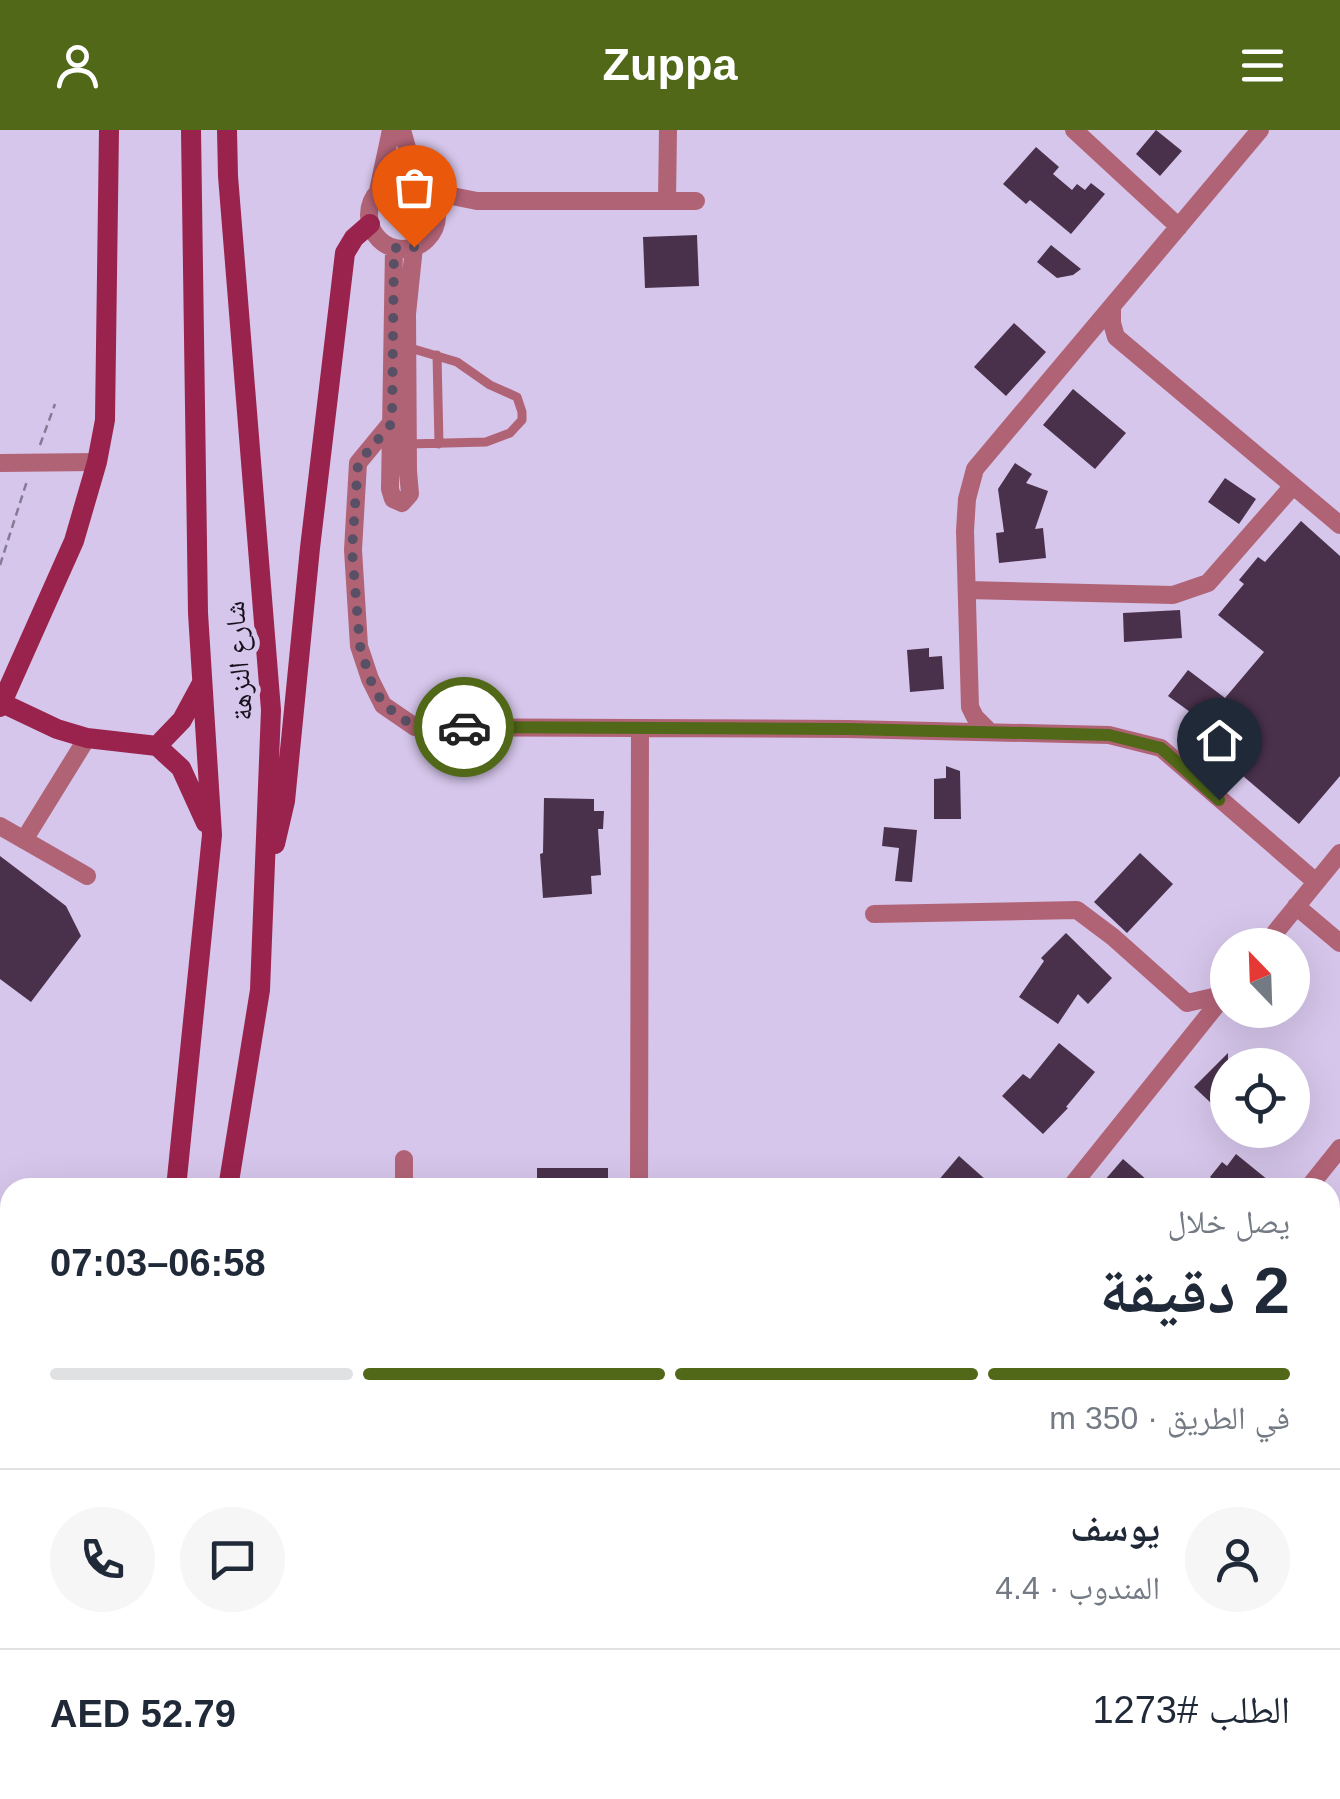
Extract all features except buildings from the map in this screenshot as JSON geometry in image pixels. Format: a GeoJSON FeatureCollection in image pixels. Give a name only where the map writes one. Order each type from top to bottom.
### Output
{"type":"FeatureCollection","features":[{"type":"Feature","properties":{"kind":"main road"},"geometry":{"type":"LineString","coordinates":[[109,130],[105,420],[74,541],[1,705],[87,738],[157,746],[181,768],[212,835]]}},
{"type":"Feature","properties":{"kind":"main road","name":"شارع النزهة"},"geometry":{"type":"LineString","coordinates":[[177,1178],[212,835],[198,613],[191,130]]}},
{"type":"Feature","properties":{"kind":"main road","name":"شارع النزهة"},"geometry":{"type":"LineString","coordinates":[[227,130],[271,710],[260,990],[230,1178]]}},
{"type":"Feature","properties":{"kind":"main road"},"geometry":{"type":"LineString","coordinates":[[264,894],[285,802],[314,511],[346,253],[354,238],[370,224]]}},
{"type":"Feature","properties":{"kind":"main road"},"geometry":{"type":"LineString","coordinates":[[157,746],[182,720],[203,681]]}},
{"type":"Feature","properties":{"kind":"street"},"geometry":{"type":"LineString","coordinates":[[390,130],[378,191],[370,205],[370,224],[378,238],[404,247],[426,240],[433,231],[437,210],[422,187],[402,130]]}},
{"type":"Feature","properties":{"kind":"street"},"geometry":{"type":"LineString","coordinates":[[667,200],[668,130]]}},
{"type":"Feature","properties":{"kind":"street"},"geometry":{"type":"LineString","coordinates":[[1074,130],[1179,227]]}},
{"type":"Feature","properties":{"kind":"street"},"geometry":{"type":"LineString","coordinates":[[990,732],[970,707],[966,516],[975,469],[1260,130]]}},
{"type":"Feature","properties":{"kind":"street"},"geometry":{"type":"LineString","coordinates":[[378,191],[406,180],[477,201],[696,200]]}},
{"type":"Feature","properties":{"kind":"street"},"geometry":{"type":"LineString","coordinates":[[437,220],[477,201]]}},
{"type":"Feature","properties":{"kind":"street"},"geometry":{"type":"LineString","coordinates":[[404,247],[410,494],[402,503],[393,499],[390,489],[392,378],[404,247]]}},
{"type":"Feature","properties":{"kind":"street"},"geometry":{"type":"LineString","coordinates":[[1112,306],[1116,337],[1340,526]]}},
{"type":"Feature","properties":{"kind":"street"},"geometry":{"type":"LineString","coordinates":[[1083,342],[1116,337]]}},
{"type":"Feature","properties":{"kind":"street"},"geometry":{"type":"LineString","coordinates":[[392,423],[358,463],[352,550],[360,646],[370,679],[383,704],[414,727],[1109,735],[1161,748],[1316,882]]}},
{"type":"Feature","properties":{"kind":"street"},"geometry":{"type":"LineString","coordinates":[[0,463],[97,462]]}},
{"type":"Feature","properties":{"kind":"street"},"geometry":{"type":"LineString","coordinates":[[967,590],[1173,595],[1208,582],[1292,487]]}},
{"type":"Feature","properties":{"kind":"street"},"geometry":{"type":"LineString","coordinates":[[949,732],[970,707]]}},
{"type":"Feature","properties":{"kind":"street"},"geometry":{"type":"LineString","coordinates":[[639,1178],[640,728]]}},
{"type":"Feature","properties":{"kind":"street"},"geometry":{"type":"LineString","coordinates":[[24,840],[87,738]]}},
{"type":"Feature","properties":{"kind":"street"},"geometry":{"type":"LineString","coordinates":[[0,826],[87,876]]}},
{"type":"Feature","properties":{"kind":"street"},"geometry":{"type":"LineString","coordinates":[[1279,928],[1340,853]]}},
{"type":"Feature","properties":{"kind":"street"},"geometry":{"type":"LineString","coordinates":[[1296,906],[1340,943]]}},
{"type":"Feature","properties":{"kind":"street"},"geometry":{"type":"LineString","coordinates":[[874,914],[1077,910],[1188,1003],[1194,1034]]}},
{"type":"Feature","properties":{"kind":"street"},"geometry":{"type":"LineString","coordinates":[[1188,1003],[1210,997]]}},
{"type":"Feature","properties":{"kind":"street"},"geometry":{"type":"LineString","coordinates":[[1078,1178],[1210,1014]]}},
{"type":"Feature","properties":{"kind":"street"},"geometry":{"type":"LineString","coordinates":[[1316,1178],[1340,1148]]}},
{"type":"Feature","properties":{"kind":"street"},"geometry":{"type":"LineString","coordinates":[[404,1159],[404,1178]]}},
{"type":"Feature","properties":{"kind":"lane"},"geometry":{"type":"LineString","coordinates":[[392,378],[398,425],[408,444],[486,442],[510,434],[522,420],[517,397],[490,385],[457,362],[407,347]]}},
{"type":"Feature","properties":{"kind":"lane"},"geometry":{"type":"LineString","coordinates":[[437,356],[439,444]]}},
{"type":"Feature","properties":{"kind":"path"},"geometry":{"type":"LineString","coordinates":[[0,565],[55,404]]}},
{"type":"Feature","properties":{"kind":"way so far"},"geometry":{"type":"LineString","coordinates":[[414,247],[394,248],[392,423],[358,463],[352,550],[360,646],[383,704],[414,727],[464,727]]}},
{"type":"Feature","properties":{"kind":"route"},"geometry":{"type":"LineString","coordinates":[[464,727],[1109,735],[1161,748],[1219,800]]}}]}
